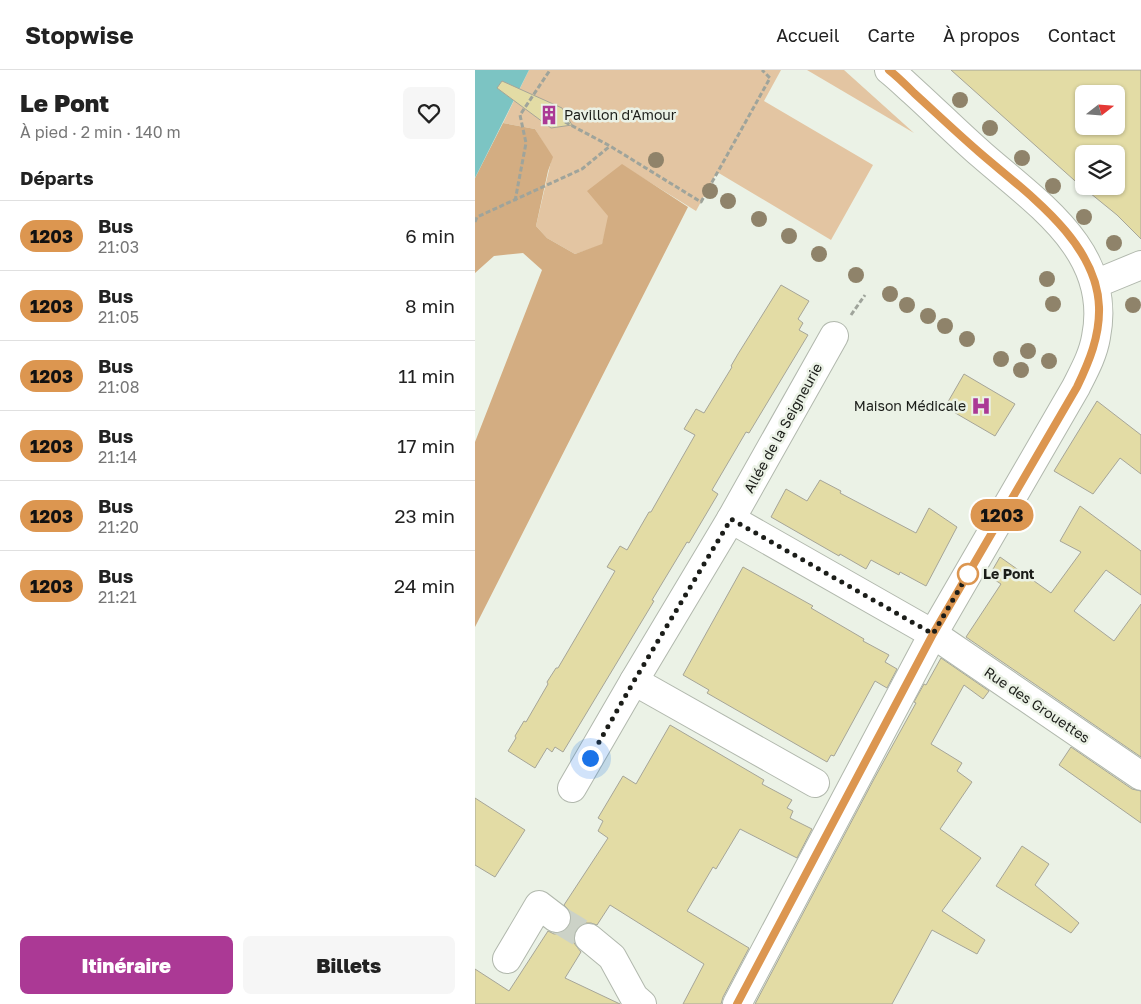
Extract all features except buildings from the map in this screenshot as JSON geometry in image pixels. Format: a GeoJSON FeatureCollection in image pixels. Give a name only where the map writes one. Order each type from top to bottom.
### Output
{"type":"FeatureCollection","features":[{"type":"Feature","properties":{"kind":"street"},"geometry":{"type":"LineString","coordinates":[[737,1004],[933,634],[1063,411],[1085,369],[1096,340],[1099,307],[1095,284],[1081,251],[1064,228],[893,72]]}},
{"type":"Feature","properties":{"kind":"street"},"geometry":{"type":"LineString","coordinates":[[1095,284],[1141,265]]}},
{"type":"Feature","properties":{"kind":"street","name":"Allée de la Seigneurie"},"geometry":{"type":"LineString","coordinates":[[572,788],[731,519],[834,336]]}},
{"type":"Feature","properties":{"kind":"street"},"geometry":{"type":"LineString","coordinates":[[731,519],[933,634]]}},
{"type":"Feature","properties":{"kind":"street","name":"Rue des Grouettes"},"geometry":{"type":"LineString","coordinates":[[933,634],[1141,776]]}},
{"type":"Feature","properties":{"kind":"street"},"geometry":{"type":"LineString","coordinates":[[634,681],[815,782]]}},
{"type":"Feature","properties":{"kind":"street"},"geometry":{"type":"LineString","coordinates":[[507,959],[539,905],[556,918]]}},
{"type":"Feature","properties":{"kind":"street"},"geometry":{"type":"LineString","coordinates":[[589,938],[612,957],[634,997],[642,1004]]}},
{"type":"Feature","properties":{"kind":"path"},"geometry":{"type":"LineString","coordinates":[[515,202],[527,143],[520,115],[550,70]]}},
{"type":"Feature","properties":{"kind":"path"},"geometry":{"type":"LineString","coordinates":[[565,122],[610,146],[701,202],[770,78],[762,70]]}},
{"type":"Feature","properties":{"kind":"path"},"geometry":{"type":"LineString","coordinates":[[475,222],[477,218],[515,202],[582,169],[610,146]]}},
{"type":"Feature","properties":{"kind":"shaded area"},"geometry":{"type":"Polygon","coordinates":[[[529,70],[781,70],[764,101],[873,165],[831,240],[717,172],[696,211],[622,165],[602,245],[575,254],[547,238],[536,226],[552,157],[535,129],[503,123],[529,70]]]}},
{"type":"Feature","properties":{"kind":"shaded area"},"geometry":{"type":"Polygon","coordinates":[[[807,70],[844,70],[914,133],[807,70]]]}},
{"type":"Feature","properties":{"kind":"shaded area"},"geometry":{"type":"Polygon","coordinates":[[[503,123],[535,129],[553,157],[548,171],[536,226],[547,238],[575,254],[602,244],[608,216],[587,191],[622,164],[688,207],[475,627],[475,442],[542,270],[523,253],[494,256],[475,273],[475,178],[503,123]]]}},
{"type":"Feature","properties":{"kind":"water"},"geometry":{"type":"Polygon","coordinates":[[[475,70],[529,70],[475,178],[475,70]]]}},
{"type":"Feature","properties":{"kind":"tunnel"},"geometry":{"type":"LineString","coordinates":[[556,918],[589,938]]}},
{"type":"Feature","properties":{"kind":"bus line","name":"1203"},"geometry":{"type":"LineString","coordinates":[[737,1004],[933,634],[1077,387],[1096,340],[1099,307],[1093,277],[1081,251],[1072,238],[1039,205],[889,70]]}},
{"type":"Feature","properties":{"kind":"place","name":"Pavillon d'Amour"},"geometry":{"type":"Point","coordinates":[549,115]}},
{"type":"Feature","properties":{"kind":"place","name":"Maison Médicale"},"geometry":{"type":"Point","coordinates":[981,406]}},
{"type":"Feature","properties":{"kind":"place","name":"Le Pont"},"geometry":{"type":"Point","coordinates":[968,574]}},
{"type":"Feature","properties":{"kind":"route"},"geometry":{"type":"LineString","coordinates":[[590,758],[731,519],[933,634],[968,574]]}}]}
